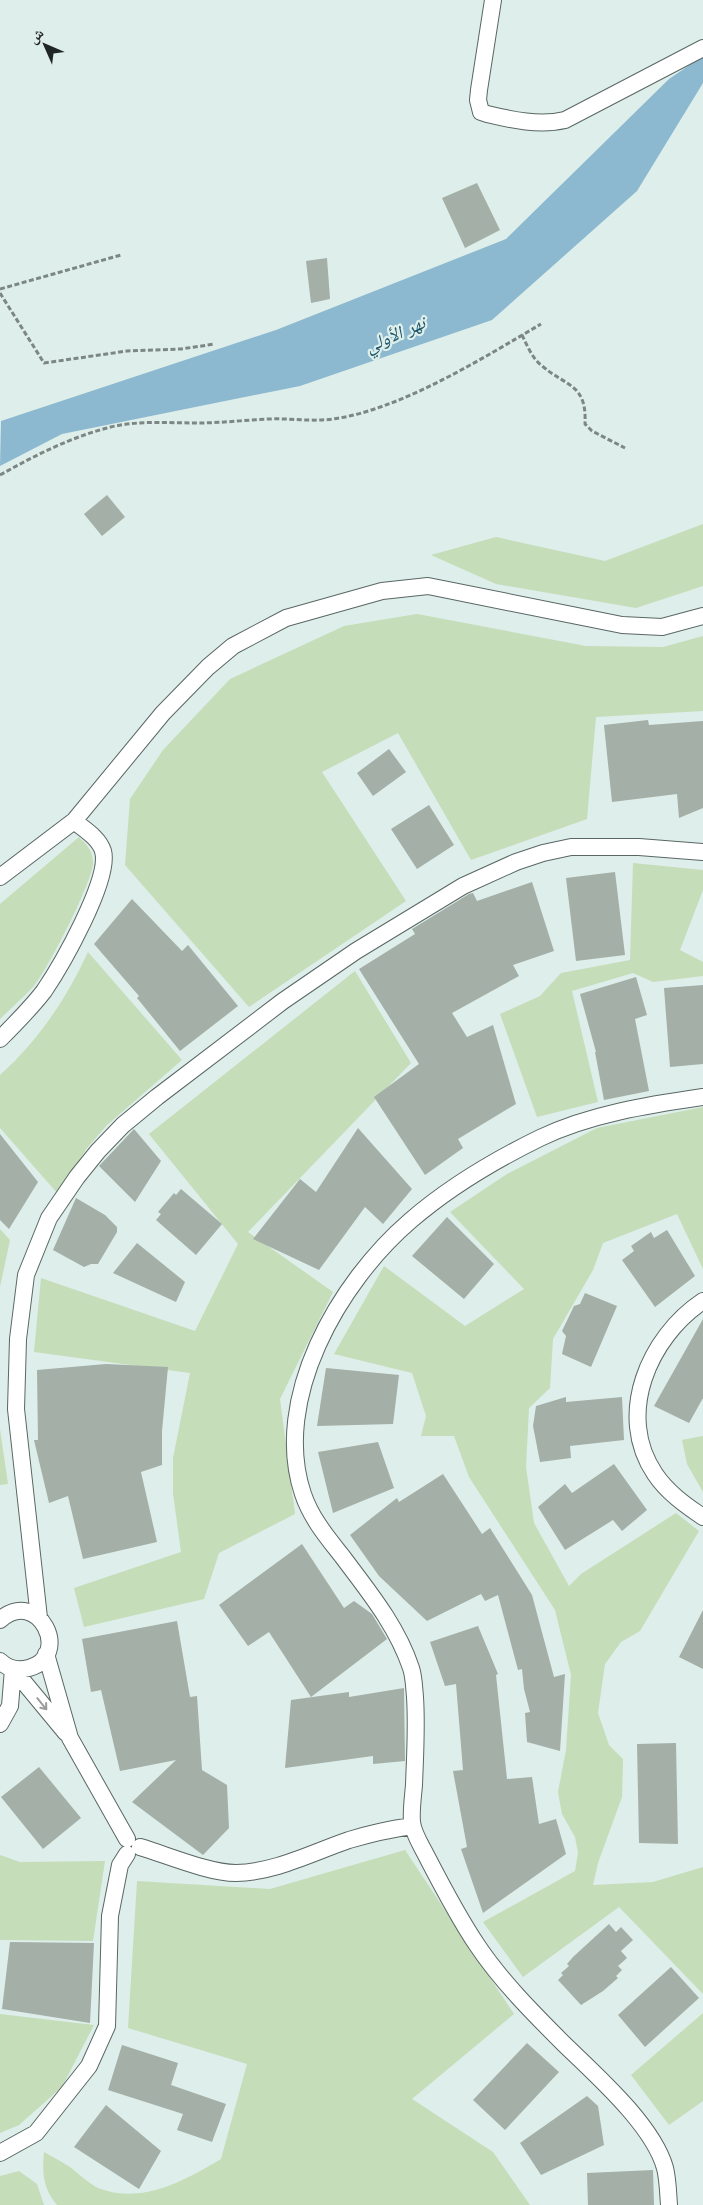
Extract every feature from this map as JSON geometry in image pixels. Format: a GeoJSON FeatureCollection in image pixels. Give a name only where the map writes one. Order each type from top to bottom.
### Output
{"type":"FeatureCollection","features":[{"type":"Feature","properties":{"kind":"street"},"geometry":{"type":"LineString","coordinates":[[493,0],[479,90],[479,107],[482,112],[487,114],[534,122],[564,120],[703,48]]}},
{"type":"Feature","properties":{"kind":"street"},"geometry":{"type":"LineString","coordinates":[[0,877],[74,821],[163,713],[208,667],[233,646],[294,615],[382,591],[428,586],[622,626],[662,627],[703,616]]}},
{"type":"Feature","properties":{"kind":"street"},"geometry":{"type":"LineString","coordinates":[[0,1039],[44,991],[83,923],[98,885],[104,864],[103,850],[95,838],[74,821]]}},
{"type":"Feature","properties":{"kind":"street"},"geometry":{"type":"LineString","coordinates":[[39,1618],[16,1409],[18,1339],[26,1276],[49,1218],[77,1177],[98,1151],[123,1125],[157,1097],[276,1006],[356,952],[462,886],[516,862],[571,847],[639,847],[703,852]]}},
{"type":"Feature","properties":{"kind":"street"},"geometry":{"type":"LineString","coordinates":[[669,2205],[665,2169],[654,2144],[598,2077],[502,1979],[487,1960],[439,1881],[412,1826],[417,1724],[413,1673],[400,1637],[316,1522],[304,1496],[296,1467],[296,1434],[301,1397],[312,1357],[327,1326],[366,1268],[390,1239],[412,1219],[478,1173],[532,1142],[596,1118],[635,1108],[703,1097]]}},
{"type":"Feature","properties":{"kind":"street"},"geometry":{"type":"LineString","coordinates":[[703,1301],[673,1325],[659,1344],[648,1366],[641,1387],[637,1411],[639,1436],[644,1455],[654,1473],[680,1501],[703,1517]]}},
{"type":"Feature","properties":{"kind":"street"},"geometry":{"type":"LineString","coordinates":[[0,1620],[10,1613],[20,1611],[30,1613],[39,1618],[45,1625],[49,1635],[46,1654],[32,1668],[7,1665]]}},
{"type":"Feature","properties":{"kind":"street"},"geometry":{"type":"LineString","coordinates":[[46,1654],[70,1738]]}},
{"type":"Feature","properties":{"kind":"street"},"geometry":{"type":"LineString","coordinates":[[7,1665],[70,1738],[131,1847],[203,1868],[235,1873],[282,1866],[349,1840],[412,1826]]}},
{"type":"Feature","properties":{"kind":"street"},"geometry":{"type":"LineString","coordinates":[[0,1724],[10,1706],[7,1665]]}},
{"type":"Feature","properties":{"kind":"street"},"geometry":{"type":"LineString","coordinates":[[0,2152],[36,2133],[89,2066],[107,2026],[110,1916],[120,1865],[131,1847]]}},
{"type":"Feature","properties":{"kind":"path"},"geometry":{"type":"LineString","coordinates":[[0,289],[121,255]]}},
{"type":"Feature","properties":{"kind":"path"},"geometry":{"type":"LineString","coordinates":[[0,293],[44,363],[127,351],[181,349],[215,344]]}},
{"type":"Feature","properties":{"kind":"path"},"geometry":{"type":"LineString","coordinates":[[0,475],[58,445],[108,428],[158,422],[198,423],[270,419],[294,421],[332,419],[358,414],[379,408],[437,381],[541,324]]}},
{"type":"Feature","properties":{"kind":"path"},"geometry":{"type":"LineString","coordinates":[[522,335],[540,364],[574,388],[582,397],[586,410],[585,424],[592,431],[625,448]]}},
{"type":"Feature","properties":{"kind":"green space"},"geometry":{"type":"Polygon","coordinates":[[[703,524],[703,586],[636,608],[496,584],[431,555],[496,537],[605,561],[703,524]]]}},
{"type":"Feature","properties":{"kind":"green space"},"geometry":{"type":"Polygon","coordinates":[[[417,614],[586,646],[663,647],[703,636],[703,711],[596,717],[587,819],[471,860],[398,733],[322,772],[406,901],[249,1007],[125,865],[130,799],[163,750],[230,679],[344,626],[417,614]]]}},
{"type":"Feature","properties":{"kind":"green space"},"geometry":{"type":"Polygon","coordinates":[[[79,837],[91,852],[93,859],[91,873],[85,888],[58,946],[39,978],[33,987],[0,1019],[0,904],[79,837]]]}},
{"type":"Feature","properties":{"kind":"green space"},"geometry":{"type":"Polygon","coordinates":[[[633,863],[703,870],[703,890],[680,950],[703,962],[703,976],[653,982],[633,973],[572,991],[598,1102],[537,1117],[500,1014],[540,996],[561,973],[630,960],[633,863]]]}},
{"type":"Feature","properties":{"kind":"green space"},"geometry":{"type":"Polygon","coordinates":[[[88,952],[182,1060],[107,1125],[87,1148],[58,1194],[0,1128],[0,1075],[27,1048],[50,1018],[71,986],[88,952]]]}},
{"type":"Feature","properties":{"kind":"green space"},"geometry":{"type":"Polygon","coordinates":[[[355,971],[411,1063],[248,1232],[333,1292],[280,1399],[295,1514],[219,1553],[204,1599],[84,1627],[74,1588],[181,1552],[173,1493],[173,1458],[190,1373],[34,1352],[41,1278],[195,1331],[238,1244],[149,1134],[355,971]]]}},
{"type":"Feature","properties":{"kind":"green space"},"geometry":{"type":"Polygon","coordinates":[[[703,1107],[703,1269],[677,1214],[603,1243],[593,1270],[553,1339],[550,1388],[529,1408],[526,1467],[534,1523],[569,1586],[581,1574],[676,1513],[699,1531],[640,1631],[621,1642],[605,1664],[598,1713],[609,1745],[623,1759],[622,1797],[598,1863],[593,1885],[653,1882],[703,1867],[703,1994],[619,1907],[523,1977],[483,1922],[575,1871],[578,1853],[575,1837],[562,1814],[558,1792],[566,1750],[571,1675],[555,1610],[469,1477],[454,1436],[421,1436],[426,1416],[412,1373],[334,1354],[384,1266],[465,1326],[524,1289],[450,1212],[507,1174],[597,1128],[703,1107]]]}},
{"type":"Feature","properties":{"kind":"green space"},"geometry":{"type":"Polygon","coordinates":[[[0,1229],[10,1240],[0,1287],[0,1229]]]}},
{"type":"Feature","properties":{"kind":"green space"},"geometry":{"type":"Polygon","coordinates":[[[0,1429],[8,1484],[0,1485],[0,1429]]]}},
{"type":"Feature","properties":{"kind":"green space"},"geometry":{"type":"Polygon","coordinates":[[[703,1436],[703,1492],[687,1464],[682,1440],[703,1436]]]}},
{"type":"Feature","properties":{"kind":"green space"},"geometry":{"type":"Polygon","coordinates":[[[405,1850],[514,2014],[412,2099],[493,2152],[530,2205],[57,2205],[52,2199],[44,2180],[44,2152],[70,2167],[98,2188],[114,2193],[131,2194],[162,2188],[192,2175],[221,2159],[247,2064],[128,2028],[137,1881],[270,1889],[405,1850]]]}},
{"type":"Feature","properties":{"kind":"green space"},"geometry":{"type":"Polygon","coordinates":[[[0,1855],[20,1862],[105,1861],[93,1941],[0,1940],[0,1855]]]}},
{"type":"Feature","properties":{"kind":"green space"},"geometry":{"type":"Polygon","coordinates":[[[703,2013],[703,2101],[669,2125],[631,2075],[703,2013]]]}},
{"type":"Feature","properties":{"kind":"green space"},"geometry":{"type":"Polygon","coordinates":[[[0,2014],[94,2025],[62,2087],[19,2125],[0,2133],[0,2014]]]}},
{"type":"Feature","properties":{"kind":"green space"},"geometry":{"type":"Polygon","coordinates":[[[19,2171],[37,2184],[44,2205],[0,2205],[0,2176],[19,2171]]]}},
{"type":"Feature","properties":{"kind":"water","name":"نهر الأولي"},"geometry":{"type":"Polygon","coordinates":[[[703,56],[703,83],[637,191],[492,320],[300,386],[62,434],[0,466],[1,421],[276,330],[506,239],[669,79],[703,56]]]}},
{"type":"Feature","properties":{"kind":"building"},"geometry":{"type":"Polygon","coordinates":[[[477,183],[500,230],[465,248],[442,198],[477,183]]]}},
{"type":"Feature","properties":{"kind":"building"},"geometry":{"type":"Polygon","coordinates":[[[327,258],[330,299],[311,303],[306,261],[327,258]]]}},
{"type":"Feature","properties":{"kind":"building"},"geometry":{"type":"Polygon","coordinates":[[[107,495],[125,517],[102,536],[84,514],[107,495]]]}},
{"type":"Feature","properties":{"kind":"building"},"geometry":{"type":"Polygon","coordinates":[[[648,720],[649,725],[703,721],[703,808],[679,818],[677,794],[612,802],[604,725],[648,720]]]}},
{"type":"Feature","properties":{"kind":"building"},"geometry":{"type":"Polygon","coordinates":[[[389,749],[406,772],[373,796],[357,773],[389,749]]]}},
{"type":"Feature","properties":{"kind":"building"},"geometry":{"type":"Polygon","coordinates":[[[429,805],[454,845],[417,869],[391,829],[429,805]]]}},
{"type":"Feature","properties":{"kind":"building"},"geometry":{"type":"Polygon","coordinates":[[[615,872],[625,955],[576,961],[566,878],[615,872]]]}},
{"type":"Feature","properties":{"kind":"building"},"geometry":{"type":"Polygon","coordinates":[[[532,882],[554,951],[513,965],[519,976],[452,1013],[467,1037],[493,1025],[516,1104],[458,1139],[463,1148],[425,1175],[374,1097],[419,1064],[359,969],[415,934],[412,929],[469,894],[473,893],[477,901],[532,882]]]}},
{"type":"Feature","properties":{"kind":"building"},"geometry":{"type":"Polygon","coordinates":[[[132,899],[182,951],[188,945],[238,1006],[180,1051],[137,998],[139,996],[94,944],[132,899]]]}},
{"type":"Feature","properties":{"kind":"building"},"geometry":{"type":"Polygon","coordinates":[[[636,977],[647,1015],[635,1019],[649,1091],[604,1100],[596,1052],[580,994],[636,977]]]}},
{"type":"Feature","properties":{"kind":"building"},"geometry":{"type":"Polygon","coordinates":[[[703,985],[703,1064],[670,1067],[664,988],[703,985]]]}},
{"type":"Feature","properties":{"kind":"building"},"geometry":{"type":"Polygon","coordinates":[[[358,1128],[412,1189],[383,1224],[365,1207],[319,1270],[253,1239],[300,1179],[316,1192],[358,1128]]]}},
{"type":"Feature","properties":{"kind":"building"},"geometry":{"type":"Polygon","coordinates":[[[134,1129],[161,1161],[135,1202],[99,1166],[134,1129]]]}},
{"type":"Feature","properties":{"kind":"building"},"geometry":{"type":"Polygon","coordinates":[[[0,1134],[38,1182],[9,1229],[0,1220],[0,1134]]]}},
{"type":"Feature","properties":{"kind":"building"},"geometry":{"type":"Polygon","coordinates":[[[181,1189],[222,1224],[196,1255],[156,1220],[161,1214],[158,1212],[174,1193],[176,1195],[181,1189]]]}},
{"type":"Feature","properties":{"kind":"building"},"geometry":{"type":"Polygon","coordinates":[[[76,1198],[105,1215],[117,1227],[117,1232],[98,1264],[84,1267],[53,1250],[76,1198]]]}},
{"type":"Feature","properties":{"kind":"building"},"geometry":{"type":"Polygon","coordinates":[[[447,1217],[494,1264],[464,1299],[412,1256],[447,1217]]]}},
{"type":"Feature","properties":{"kind":"building"},"geometry":{"type":"Polygon","coordinates":[[[667,1230],[695,1276],[655,1307],[622,1260],[634,1251],[631,1246],[651,1232],[654,1238],[667,1230]]]}},
{"type":"Feature","properties":{"kind":"building"},"geometry":{"type":"Polygon","coordinates":[[[137,1243],[185,1282],[176,1302],[113,1273],[137,1243]]]}},
{"type":"Feature","properties":{"kind":"building"},"geometry":{"type":"Polygon","coordinates":[[[585,1293],[617,1306],[591,1367],[562,1354],[566,1336],[562,1331],[574,1306],[580,1304],[585,1293]]]}},
{"type":"Feature","properties":{"kind":"building"},"geometry":{"type":"Polygon","coordinates":[[[703,1319],[703,1398],[689,1423],[654,1406],[703,1319]]]}},
{"type":"Feature","properties":{"kind":"building"},"geometry":{"type":"Polygon","coordinates":[[[106,1364],[168,1367],[162,1431],[162,1465],[141,1472],[157,1542],[83,1559],[68,1496],[49,1503],[34,1440],[38,1440],[37,1370],[106,1364]]]}},
{"type":"Feature","properties":{"kind":"building"},"geometry":{"type":"Polygon","coordinates":[[[326,1368],[399,1375],[393,1424],[317,1426],[326,1368]]]}},
{"type":"Feature","properties":{"kind":"building"},"geometry":{"type":"Polygon","coordinates":[[[566,1397],[566,1402],[622,1397],[624,1440],[570,1446],[571,1458],[540,1462],[533,1426],[536,1406],[566,1397]]]}},
{"type":"Feature","properties":{"kind":"building"},"geometry":{"type":"Polygon","coordinates":[[[378,1442],[394,1488],[333,1513],[318,1452],[378,1442]]]}},
{"type":"Feature","properties":{"kind":"building"},"geometry":{"type":"Polygon","coordinates":[[[614,1464],[647,1510],[622,1531],[613,1520],[565,1550],[538,1507],[565,1484],[572,1493],[614,1464]]]}},
{"type":"Feature","properties":{"kind":"building"},"geometry":{"type":"Polygon","coordinates":[[[443,1474],[482,1534],[490,1528],[532,1595],[554,1677],[565,1674],[560,1751],[527,1742],[525,1713],[530,1712],[524,1689],[522,1669],[518,1670],[498,1595],[485,1601],[481,1594],[427,1621],[379,1576],[350,1535],[397,1498],[399,1502],[443,1474]]]}},
{"type":"Feature","properties":{"kind":"building"},"geometry":{"type":"Polygon","coordinates":[[[302,1544],[344,1608],[354,1601],[372,1614],[387,1639],[311,1697],[269,1632],[248,1646],[219,1605],[302,1544]]]}},
{"type":"Feature","properties":{"kind":"building"},"geometry":{"type":"Polygon","coordinates":[[[703,1610],[703,1669],[679,1657],[703,1610]]]}},
{"type":"Feature","properties":{"kind":"building"},"geometry":{"type":"Polygon","coordinates":[[[177,1621],[190,1697],[197,1696],[202,1770],[227,1785],[229,1828],[203,1855],[132,1802],[176,1760],[120,1771],[101,1690],[91,1692],[82,1639],[177,1621]]]}},
{"type":"Feature","properties":{"kind":"building"},"geometry":{"type":"Polygon","coordinates":[[[478,1626],[498,1674],[496,1675],[507,1779],[532,1777],[539,1824],[556,1819],[566,1854],[483,1913],[461,1849],[467,1847],[453,1771],[463,1770],[456,1684],[445,1686],[430,1642],[478,1626]]]}},
{"type":"Feature","properties":{"kind":"building"},"geometry":{"type":"Polygon","coordinates":[[[404,1688],[405,1761],[373,1764],[373,1756],[285,1768],[291,1700],[349,1692],[349,1697],[404,1688]]]}},
{"type":"Feature","properties":{"kind":"building"},"geometry":{"type":"Polygon","coordinates":[[[676,1743],[678,1844],[639,1843],[637,1744],[676,1743]]]}},
{"type":"Feature","properties":{"kind":"building"},"geometry":{"type":"Polygon","coordinates":[[[39,1767],[81,1818],[43,1849],[1,1797],[39,1767]]]}},
{"type":"Feature","properties":{"kind":"building"},"geometry":{"type":"Polygon","coordinates":[[[609,1924],[616,1932],[621,1927],[633,1940],[621,1951],[627,1958],[618,1966],[622,1970],[616,1976],[618,1978],[603,1991],[581,2005],[558,1980],[563,1975],[561,1973],[569,1966],[567,1964],[573,1957],[609,1924]]]}},
{"type":"Feature","properties":{"kind":"building"},"geometry":{"type":"Polygon","coordinates":[[[10,1942],[94,1943],[90,2023],[2,2009],[10,1942]]]}},
{"type":"Feature","properties":{"kind":"building"},"geometry":{"type":"Polygon","coordinates":[[[671,1967],[699,1998],[645,2047],[618,2015],[671,1967]]]}},
{"type":"Feature","properties":{"kind":"building"},"geometry":{"type":"Polygon","coordinates":[[[527,2043],[559,2072],[505,2130],[473,2100],[527,2043]]]}},
{"type":"Feature","properties":{"kind":"building"},"geometry":{"type":"Polygon","coordinates":[[[122,2045],[178,2063],[171,2085],[226,2104],[212,2142],[177,2130],[183,2114],[108,2090],[122,2045]]]}},
{"type":"Feature","properties":{"kind":"building"},"geometry":{"type":"Polygon","coordinates":[[[587,2096],[598,2106],[604,2145],[541,2175],[520,2143],[587,2096]]]}},
{"type":"Feature","properties":{"kind":"building"},"geometry":{"type":"Polygon","coordinates":[[[106,2105],[161,2151],[139,2189],[74,2147],[106,2105]]]}},
{"type":"Feature","properties":{"kind":"building"},"geometry":{"type":"Polygon","coordinates":[[[653,2170],[654,2205],[588,2205],[587,2173],[653,2170]]]}}]}
